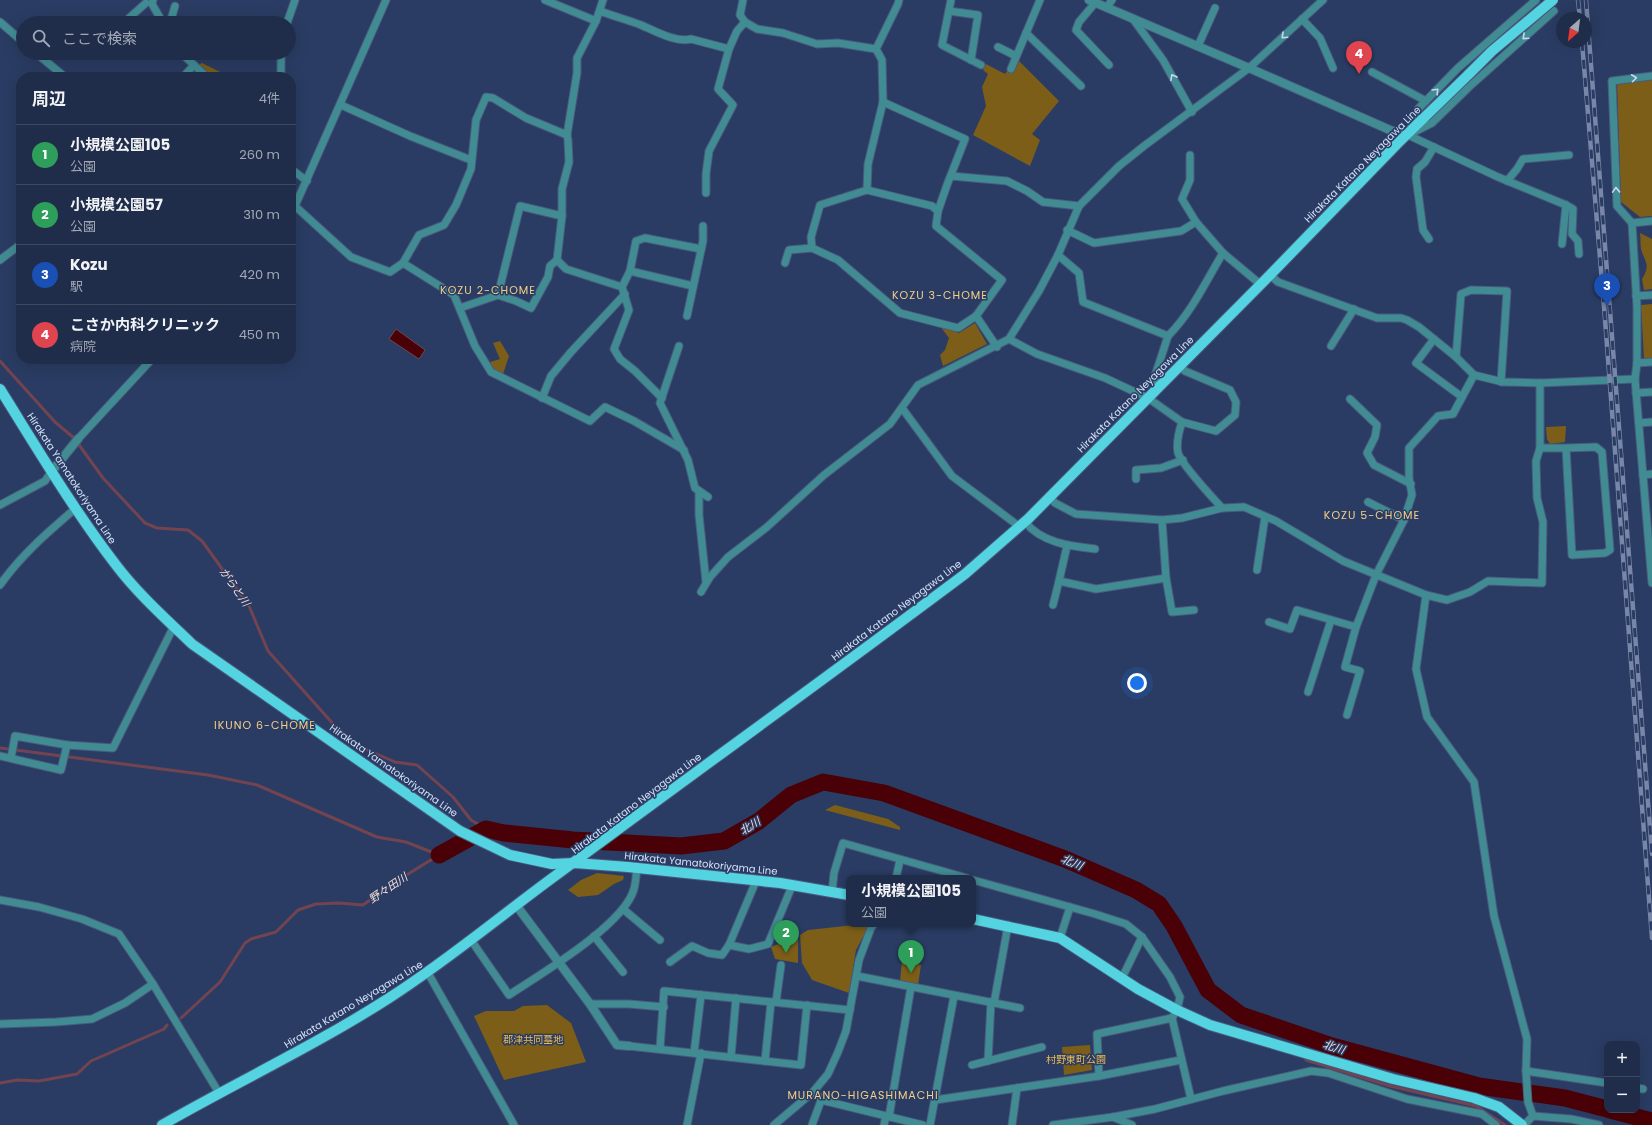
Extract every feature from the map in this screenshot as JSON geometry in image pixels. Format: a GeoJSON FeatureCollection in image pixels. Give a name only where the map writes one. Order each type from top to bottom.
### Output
{"type":"FeatureCollection","features":[{"type":"Feature","properties":{"kind":"main road","name":"Hirakata Katano Neyagawa Line"},"geometry":{"type":"LineString","coordinates":[[162,1125],[219,1093],[284,1060],[386,1000],[428,973],[615,832],[965,574],[1022,524],[1050,497],[1392,150],[1492,51],[1552,0]]}},
{"type":"Feature","properties":{"kind":"main road","name":"Hirakata Yamatokoriyama Line"},"geometry":{"type":"LineString","coordinates":[[0,389],[76,508],[116,566],[174,626],[198,648],[460,831],[510,855],[552,864],[575,863],[637,868],[756,881],[846,894]]}},
{"type":"Feature","properties":{"kind":"main road"},"geometry":{"type":"LineString","coordinates":[[976,919],[1060,938],[1174,1014],[1247,1037],[1326,1058],[1393,1079],[1474,1098],[1499,1107],[1523,1125]]}},
{"type":"Feature","properties":{"kind":"street"},"geometry":{"type":"LineString","coordinates":[[289,16],[295,0]]}},
{"type":"Feature","properties":{"kind":"street"},"geometry":{"type":"LineString","coordinates":[[296,203],[341,105],[386,0]]}},
{"type":"Feature","properties":{"kind":"street"},"geometry":{"type":"LineString","coordinates":[[545,0],[596,21]]}},
{"type":"Feature","properties":{"kind":"street"},"geometry":{"type":"LineString","coordinates":[[460,308],[498,295],[531,308],[548,277],[550,266],[557,260],[562,216],[562,189],[569,162],[567,135],[577,73],[577,58],[596,21],[603,0]]}},
{"type":"Feature","properties":{"kind":"street"},"geometry":{"type":"LineString","coordinates":[[743,0],[740,15],[745,22],[757,29],[783,33],[817,44],[838,43],[876,49]]}},
{"type":"Feature","properties":{"kind":"street"},"geometry":{"type":"LineString","coordinates":[[876,49],[899,0]]}},
{"type":"Feature","properties":{"kind":"street"},"geometry":{"type":"LineString","coordinates":[[951,0],[942,45],[981,65]]}},
{"type":"Feature","properties":{"kind":"street"},"geometry":{"type":"LineString","coordinates":[[1011,69],[1040,0]]}},
{"type":"Feature","properties":{"kind":"street"},"geometry":{"type":"LineString","coordinates":[[701,592],[706,582],[728,557],[767,527],[824,475],[890,424],[918,385],[1009,340],[1039,291],[1058,255],[1067,230],[1079,206],[1124,162],[1249,68],[1323,0]]}},
{"type":"Feature","properties":{"kind":"street"},"geometry":{"type":"LineString","coordinates":[[1408,135],[1418,109],[1458,68],[1536,0]]}},
{"type":"Feature","properties":{"kind":"street"},"geometry":{"type":"LineString","coordinates":[[1109,65],[1076,30],[1079,22],[1092,1],[1110,4],[1133,19],[1390,130],[1408,135],[1507,181],[1566,205],[1573,210],[1572,234],[1578,241],[1579,254]]}},
{"type":"Feature","properties":{"kind":"street"},"geometry":{"type":"LineString","coordinates":[[131,16],[148,2],[158,16]]}},
{"type":"Feature","properties":{"kind":"street"},"geometry":{"type":"LineString","coordinates":[[172,16],[175,6]]}},
{"type":"Feature","properties":{"kind":"street"},"geometry":{"type":"LineString","coordinates":[[1198,46],[1215,8]]}},
{"type":"Feature","properties":{"kind":"street"},"geometry":{"type":"LineString","coordinates":[[600,10],[640,24],[661,34],[686,41],[691,39],[729,49]]}},
{"type":"Feature","properties":{"kind":"street"},"geometry":{"type":"LineString","coordinates":[[949,11],[978,15],[971,60]]}},
{"type":"Feature","properties":{"kind":"street"},"geometry":{"type":"LineString","coordinates":[[1408,135],[1432,123],[1469,87],[1554,12]]}},
{"type":"Feature","properties":{"kind":"street"},"geometry":{"type":"LineString","coordinates":[[1133,19],[1163,60],[1192,112]]}},
{"type":"Feature","properties":{"kind":"street"},"geometry":{"type":"LineString","coordinates":[[1302,19],[1320,38],[1334,68]]}},
{"type":"Feature","properties":{"kind":"street"},"geometry":{"type":"LineString","coordinates":[[0,22],[16,36]]}},
{"type":"Feature","properties":{"kind":"street"},"geometry":{"type":"LineString","coordinates":[[706,193],[706,174],[709,151],[733,105],[718,89],[729,49],[737,32],[745,22]]}},
{"type":"Feature","properties":{"kind":"street"},"geometry":{"type":"LineString","coordinates":[[1026,33],[1081,86]]}},
{"type":"Feature","properties":{"kind":"street"},"geometry":{"type":"LineString","coordinates":[[998,46],[1016,56]]}},
{"type":"Feature","properties":{"kind":"street"},"geometry":{"type":"LineString","coordinates":[[867,190],[868,164],[883,102],[882,60],[876,49]]}},
{"type":"Feature","properties":{"kind":"street"},"geometry":{"type":"LineString","coordinates":[[44,60],[58,72]]}},
{"type":"Feature","properties":{"kind":"street"},"geometry":{"type":"LineString","coordinates":[[189,60],[202,72]]}},
{"type":"Feature","properties":{"kind":"street"},"geometry":{"type":"LineString","coordinates":[[281,60],[281,72]]}},
{"type":"Feature","properties":{"kind":"street"},"geometry":{"type":"LineString","coordinates":[[187,72],[194,65]]}},
{"type":"Feature","properties":{"kind":"street"},"geometry":{"type":"LineString","coordinates":[[1372,72],[1426,101]]}},
{"type":"Feature","properties":{"kind":"street"},"geometry":{"type":"LineString","coordinates":[[1652,76],[1612,81],[1617,206],[1632,223],[1636,296],[1637,363],[1635,379],[1643,475],[1649,522],[1652,583]]}},
{"type":"Feature","properties":{"kind":"street"},"geometry":{"type":"LineString","coordinates":[[296,211],[351,257],[390,272],[403,263],[419,235],[444,225],[456,205],[471,169],[476,120],[486,97],[493,98],[526,118],[567,135]]}},
{"type":"Feature","properties":{"kind":"street"},"geometry":{"type":"LineString","coordinates":[[785,263],[789,250],[812,248],[838,260],[900,313],[958,328],[976,316],[1002,280],[936,226],[938,211],[965,139],[883,102]]}},
{"type":"Feature","properties":{"kind":"street"},"geometry":{"type":"LineString","coordinates":[[341,105],[410,136],[471,160]]}},
{"type":"Feature","properties":{"kind":"street"},"geometry":{"type":"LineString","coordinates":[[1429,239],[1423,230],[1418,214],[1423,197],[1417,169],[1425,162],[1434,147]]}},
{"type":"Feature","properties":{"kind":"street"},"geometry":{"type":"LineString","coordinates":[[1190,155],[1190,180],[1182,199],[1196,222],[1223,253],[1260,284]]}},
{"type":"Feature","properties":{"kind":"street"},"geometry":{"type":"LineString","coordinates":[[1507,181],[1523,159],[1570,155]]}},
{"type":"Feature","properties":{"kind":"street"},"geometry":{"type":"LineString","coordinates":[[296,173],[307,181]]}},
{"type":"Feature","properties":{"kind":"street"},"geometry":{"type":"LineString","coordinates":[[951,176],[1008,180],[1042,202],[1079,206]]}},
{"type":"Feature","properties":{"kind":"street"},"geometry":{"type":"LineString","coordinates":[[812,248],[811,237],[820,205],[867,190],[932,206],[938,211]]}},
{"type":"Feature","properties":{"kind":"street"},"geometry":{"type":"LineString","coordinates":[[1562,244],[1566,205]]}},
{"type":"Feature","properties":{"kind":"street"},"geometry":{"type":"LineString","coordinates":[[498,295],[520,206],[562,216]]}},
{"type":"Feature","properties":{"kind":"street"},"geometry":{"type":"LineString","coordinates":[[1632,223],[1652,221]]}},
{"type":"Feature","properties":{"kind":"street"},"geometry":{"type":"LineString","coordinates":[[1067,230],[1094,243],[1181,231],[1196,222]]}},
{"type":"Feature","properties":{"kind":"street"},"geometry":{"type":"LineString","coordinates":[[687,316],[703,241],[703,226]]}},
{"type":"Feature","properties":{"kind":"street"},"geometry":{"type":"LineString","coordinates":[[542,398],[551,376],[623,291],[630,271],[636,241],[645,238],[701,250]]}},
{"type":"Feature","properties":{"kind":"street"},"geometry":{"type":"LineString","coordinates":[[1,257],[16,247]]}},
{"type":"Feature","properties":{"kind":"street"},"geometry":{"type":"LineString","coordinates":[[1160,386],[1154,379],[1168,336],[1180,324],[1189,311],[1223,253]]}},
{"type":"Feature","properties":{"kind":"street"},"geometry":{"type":"LineString","coordinates":[[1058,255],[1079,273],[1083,302],[1168,336]]}},
{"type":"Feature","properties":{"kind":"street"},"geometry":{"type":"LineString","coordinates":[[557,260],[566,269],[623,291]]}},
{"type":"Feature","properties":{"kind":"street"},"geometry":{"type":"LineString","coordinates":[[403,263],[454,295],[474,346],[491,372],[590,420],[605,407],[634,421],[684,450]]}},
{"type":"Feature","properties":{"kind":"street"},"geometry":{"type":"LineString","coordinates":[[630,271],[694,286]]}},
{"type":"Feature","properties":{"kind":"street"},"geometry":{"type":"LineString","coordinates":[[1270,275],[1278,282],[1377,318],[1401,318],[1407,320],[1419,327],[1456,357],[1474,375],[1501,382],[1540,383],[1635,379]]}},
{"type":"Feature","properties":{"kind":"street"},"geometry":{"type":"LineString","coordinates":[[1456,357],[1461,294],[1471,290],[1507,291],[1501,382]]}},
{"type":"Feature","properties":{"kind":"street"},"geometry":{"type":"LineString","coordinates":[[623,291],[629,310],[614,349],[620,359],[635,371],[662,398]]}},
{"type":"Feature","properties":{"kind":"street"},"geometry":{"type":"LineString","coordinates":[[1636,296],[1652,295]]}},
{"type":"Feature","properties":{"kind":"street"},"geometry":{"type":"LineString","coordinates":[[1331,346],[1354,309]]}},
{"type":"Feature","properties":{"kind":"street"},"geometry":{"type":"LineString","coordinates":[[976,316],[996,347]]}},
{"type":"Feature","properties":{"kind":"street"},"geometry":{"type":"LineString","coordinates":[[1434,339],[1416,364],[1462,397]]}},
{"type":"Feature","properties":{"kind":"street"},"geometry":{"type":"LineString","coordinates":[[1009,340],[1037,354],[1105,378],[1148,398],[1182,422],[1216,431],[1235,415],[1236,402],[1230,390],[1185,371],[1179,366]]}},
{"type":"Feature","properties":{"kind":"street"},"geometry":{"type":"LineString","coordinates":[[679,346],[660,403],[684,450],[695,488],[708,497]]}},
{"type":"Feature","properties":{"kind":"street"},"geometry":{"type":"LineString","coordinates":[[1637,363],[1652,362]]}},
{"type":"Feature","properties":{"kind":"street"},"geometry":{"type":"LineString","coordinates":[[0,505],[46,481],[69,449],[147,364]]}},
{"type":"Feature","properties":{"kind":"street"},"geometry":{"type":"LineString","coordinates":[[1347,715],[1360,671],[1345,667],[1356,627],[1376,574],[1404,520],[1412,495],[1409,478],[1410,448],[1438,416],[1453,414],[1474,375]]}},
{"type":"Feature","properties":{"kind":"street"},"geometry":{"type":"LineString","coordinates":[[1050,497],[1055,503],[1076,514],[1162,520],[1182,518],[1222,508],[1244,507],[1276,521],[1343,561],[1426,595],[1447,600],[1470,592],[1488,581],[1542,583],[1543,522],[1537,498],[1536,461],[1540,448],[1540,383]]}},
{"type":"Feature","properties":{"kind":"street"},"geometry":{"type":"LineString","coordinates":[[1636,393],[1652,392]]}},
{"type":"Feature","properties":{"kind":"street"},"geometry":{"type":"LineString","coordinates":[[1350,399],[1377,426],[1375,437],[1367,453],[1374,465],[1410,484]]}},
{"type":"Feature","properties":{"kind":"street"},"geometry":{"type":"LineString","coordinates":[[902,408],[952,476],[1022,524],[1030,527],[1046,538],[1067,546],[1095,550]]}},
{"type":"Feature","properties":{"kind":"street"},"geometry":{"type":"LineString","coordinates":[[1182,422],[1178,434],[1178,453],[1222,508]]}},
{"type":"Feature","properties":{"kind":"street"},"geometry":{"type":"LineString","coordinates":[[1638,423],[1652,422]]}},
{"type":"Feature","properties":{"kind":"street"},"geometry":{"type":"LineString","coordinates":[[1540,448],[1596,447],[1602,452],[1610,550],[1605,553],[1572,555],[1566,448]]}},
{"type":"Feature","properties":{"kind":"street"},"geometry":{"type":"LineString","coordinates":[[1136,479],[1136,466],[1161,468],[1183,460]]}},
{"type":"Feature","properties":{"kind":"street"},"geometry":{"type":"LineString","coordinates":[[1643,475],[1652,474]]}},
{"type":"Feature","properties":{"kind":"street"},"geometry":{"type":"LineString","coordinates":[[700,491],[699,515],[706,582]]}},
{"type":"Feature","properties":{"kind":"street"},"geometry":{"type":"LineString","coordinates":[[1368,502],[1404,520]]}},
{"type":"Feature","properties":{"kind":"street"},"geometry":{"type":"LineString","coordinates":[[0,585],[14,566],[42,538],[76,508]]}},
{"type":"Feature","properties":{"kind":"street"},"geometry":{"type":"LineString","coordinates":[[1257,570],[1265,517]]}},
{"type":"Feature","properties":{"kind":"street"},"geometry":{"type":"LineString","coordinates":[[1162,520],[1166,578],[1172,612],[1194,610]]}},
{"type":"Feature","properties":{"kind":"street"},"geometry":{"type":"LineString","coordinates":[[1053,605],[1067,546]]}},
{"type":"Feature","properties":{"kind":"street"},"geometry":{"type":"LineString","coordinates":[[1059,581],[1096,589],[1166,578]]}},
{"type":"Feature","properties":{"kind":"street"},"geometry":{"type":"LineString","coordinates":[[1426,595],[1416,669],[1427,718],[1474,782],[1494,916],[1527,1039],[1526,1072],[1528,1102],[1533,1116]]}},
{"type":"Feature","properties":{"kind":"street"},"geometry":{"type":"LineString","coordinates":[[1269,622],[1290,629],[1297,610],[1356,627]]}},
{"type":"Feature","properties":{"kind":"street"},"geometry":{"type":"LineString","coordinates":[[1308,692],[1331,620]]}},
{"type":"Feature","properties":{"kind":"street"},"geometry":{"type":"LineString","coordinates":[[12,756],[15,736],[66,747],[113,748],[174,626]]}},
{"type":"Feature","properties":{"kind":"street"},"geometry":{"type":"LineString","coordinates":[[0,756],[12,756],[61,770],[66,747]]}},
{"type":"Feature","properties":{"kind":"street"},"geometry":{"type":"LineString","coordinates":[[832,892],[834,873],[843,843],[956,875]]}},
{"type":"Feature","properties":{"kind":"street"},"geometry":{"type":"LineString","coordinates":[[897,875],[900,860]]}},
{"type":"Feature","properties":{"kind":"street"},"geometry":{"type":"LineString","coordinates":[[471,940],[509,995],[558,963],[594,936],[623,909],[634,890],[637,868]]}},
{"type":"Feature","properties":{"kind":"street"},"geometry":{"type":"LineString","coordinates":[[670,962],[692,946],[708,953],[722,955],[729,945],[756,881]]}},
{"type":"Feature","properties":{"kind":"street"},"geometry":{"type":"LineString","coordinates":[[976,881],[1126,924],[1142,937],[1170,977],[1180,997],[1174,1014],[1181,1060],[1191,1099]]}},
{"type":"Feature","properties":{"kind":"street"},"geometry":{"type":"LineString","coordinates":[[729,945],[749,949],[768,944],[792,886]]}},
{"type":"Feature","properties":{"kind":"street"},"geometry":{"type":"LineString","coordinates":[[0,900],[39,907],[82,919],[119,934],[154,984],[219,1093]]}},
{"type":"Feature","properties":{"kind":"street"},"geometry":{"type":"LineString","coordinates":[[516,906],[590,1004],[617,1045],[660,1048],[801,1065],[807,1005]]}},
{"type":"Feature","properties":{"kind":"street"},"geometry":{"type":"LineString","coordinates":[[1060,938],[1070,907]]}},
{"type":"Feature","properties":{"kind":"street"},"geometry":{"type":"LineString","coordinates":[[623,909],[660,940]]}},
{"type":"Feature","properties":{"kind":"street"},"geometry":{"type":"LineString","coordinates":[[988,1061],[993,1003],[1008,925]]}},
{"type":"Feature","properties":{"kind":"street"},"geometry":{"type":"LineString","coordinates":[[774,1125],[813,1092],[828,1074],[846,1031],[859,960],[872,927]]}},
{"type":"Feature","properties":{"kind":"street"},"geometry":{"type":"LineString","coordinates":[[594,936],[623,972]]}},
{"type":"Feature","properties":{"kind":"street"},"geometry":{"type":"LineString","coordinates":[[1122,978],[1142,937]]}},
{"type":"Feature","properties":{"kind":"street"},"geometry":{"type":"LineString","coordinates":[[765,1061],[781,965]]}},
{"type":"Feature","properties":{"kind":"street"},"geometry":{"type":"LineString","coordinates":[[428,973],[514,1125]]}},
{"type":"Feature","properties":{"kind":"street"},"geometry":{"type":"LineString","coordinates":[[857,976],[1020,1008]]}},
{"type":"Feature","properties":{"kind":"street"},"geometry":{"type":"LineString","coordinates":[[0,1024],[92,1019],[126,1003],[154,984]]}},
{"type":"Feature","properties":{"kind":"street"},"geometry":{"type":"LineString","coordinates":[[884,1125],[887,1116],[910,987]]}},
{"type":"Feature","properties":{"kind":"street"},"geometry":{"type":"LineString","coordinates":[[660,1048],[664,991],[850,1010]]}},
{"type":"Feature","properties":{"kind":"street"},"geometry":{"type":"LineString","coordinates":[[687,1125],[697,1053],[701,995]]}},
{"type":"Feature","properties":{"kind":"street"},"geometry":{"type":"LineString","coordinates":[[930,1125],[954,996]]}},
{"type":"Feature","properties":{"kind":"street"},"geometry":{"type":"LineString","coordinates":[[731,1057],[736,998]]}},
{"type":"Feature","properties":{"kind":"street"},"geometry":{"type":"LineString","coordinates":[[590,1004],[664,1006]]}},
{"type":"Feature","properties":{"kind":"street"},"geometry":{"type":"LineString","coordinates":[[1098,1076],[1096,1034],[1174,1014]]}},
{"type":"Feature","properties":{"kind":"street"},"geometry":{"type":"LineString","coordinates":[[972,1065],[1042,1047]]}},
{"type":"Feature","properties":{"kind":"street"},"geometry":{"type":"LineString","coordinates":[[935,1100],[1098,1076],[1181,1060]]}},
{"type":"Feature","properties":{"kind":"street"},"geometry":{"type":"LineString","coordinates":[[1053,1125],[1113,1117],[1311,1071],[1328,1073],[1407,1099],[1482,1114],[1496,1125]]}},
{"type":"Feature","properties":{"kind":"street"},"geometry":{"type":"LineString","coordinates":[[1526,1072],[1604,1083]]}},
{"type":"Feature","properties":{"kind":"street"},"geometry":{"type":"LineString","coordinates":[[1012,1125],[1017,1088]]}},
{"type":"Feature","properties":{"kind":"street"},"geometry":{"type":"LineString","coordinates":[[813,1092],[825,1101],[923,1125]]}},
{"type":"Feature","properties":{"kind":"street"},"geometry":{"type":"LineString","coordinates":[[812,1125],[822,1098]]}},
{"type":"Feature","properties":{"kind":"street"},"geometry":{"type":"LineString","coordinates":[[1523,1125],[1533,1116],[1571,1119],[1599,1125]]}},
{"type":"Feature","properties":{"kind":"street"},"geometry":{"type":"LineString","coordinates":[[1113,1117],[1132,1125]]}},
{"type":"Feature","properties":{"kind":"green space"},"geometry":{"type":"Polygon","coordinates":[[[1018,60],[1059,101],[1032,134],[1040,140],[1030,166],[973,135],[986,106],[982,87],[988,74],[983,70],[986,64],[1005,74],[1007,71],[1012,73],[1018,60]]]}},
{"type":"Feature","properties":{"kind":"green space"},"geometry":{"type":"Polygon","coordinates":[[[202,63],[220,72],[207,72],[198,65],[202,63]]]}},
{"type":"Feature","properties":{"kind":"green space"},"geometry":{"type":"Polygon","coordinates":[[[1652,79],[1652,216],[1640,217],[1621,202],[1617,83],[1652,79]]]}},
{"type":"Feature","properties":{"kind":"green space"},"geometry":{"type":"Polygon","coordinates":[[[1640,233],[1652,239],[1652,289],[1644,290],[1642,279],[1647,267],[1641,249],[1640,233]]]}},
{"type":"Feature","properties":{"kind":"green space"},"geometry":{"type":"Polygon","coordinates":[[[1652,304],[1652,358],[1644,359],[1641,305],[1652,304]]]}},
{"type":"Feature","properties":{"kind":"green space"},"geometry":{"type":"Polygon","coordinates":[[[975,323],[987,344],[943,366],[940,355],[945,350],[949,338],[940,326],[959,333],[975,323]]]}},
{"type":"Feature","properties":{"kind":"green space"},"geometry":{"type":"Polygon","coordinates":[[[500,341],[509,356],[503,374],[494,370],[490,362],[500,359],[493,343],[500,341]]]}},
{"type":"Feature","properties":{"kind":"green space"},"geometry":{"type":"Polygon","coordinates":[[[1566,426],[1565,442],[1550,444],[1547,439],[1546,427],[1566,426]]]}},
{"type":"Feature","properties":{"kind":"green space"},"geometry":{"type":"Polygon","coordinates":[[[835,805],[888,819],[900,827],[900,830],[825,810],[835,805]]]}},
{"type":"Feature","properties":{"kind":"green space"},"geometry":{"type":"Polygon","coordinates":[[[597,873],[624,876],[623,880],[614,884],[598,895],[578,897],[568,890],[581,880],[597,873]]]}},
{"type":"Feature","properties":{"kind":"green space"},"geometry":{"type":"Polygon","coordinates":[[[846,926],[868,927],[856,950],[849,993],[812,980],[802,963],[800,935],[808,930],[846,926]]]}},
{"type":"Feature","properties":{"kind":"green space"},"geometry":{"type":"Polygon","coordinates":[[[798,936],[798,963],[775,959],[771,947],[798,936]]]}},
{"type":"Feature","properties":{"kind":"green space"},"geometry":{"type":"Polygon","coordinates":[[[902,961],[921,965],[918,985],[900,981],[902,961]]]}},
{"type":"Feature","properties":{"kind":"green space","name":"郡津共同墓地"},"geometry":{"type":"Polygon","coordinates":[[[547,1005],[571,1023],[586,1062],[504,1080],[474,1016],[486,1011],[514,1011],[523,1006],[547,1005]]]}},
{"type":"Feature","properties":{"kind":"green space","name":"村野東町公園"},"geometry":{"type":"Polygon","coordinates":[[[1090,1045],[1092,1070],[1064,1075],[1062,1047],[1090,1045]]]}},
{"type":"Feature","properties":{"kind":"shaded area"},"geometry":{"type":"Polygon","coordinates":[[[396,329],[425,350],[419,359],[389,339],[396,329]]]}},
{"type":"Feature","properties":{"kind":"waterway","name":"がらと川"},"geometry":{"type":"LineString","coordinates":[[0,361],[55,422],[74,438],[103,478],[145,523],[157,528],[188,530],[202,541],[249,606],[268,651],[335,726],[361,747],[395,762],[417,765],[453,797],[471,820],[486,829]]}},
{"type":"Feature","properties":{"kind":"waterway"},"geometry":{"type":"LineString","coordinates":[[0,748],[208,775],[257,785],[377,837],[406,842],[439,855]]}},
{"type":"Feature","properties":{"kind":"waterway","name":"北川"},"geometry":{"type":"LineString","coordinates":[[439,855],[486,829],[504,833],[573,840],[681,846],[724,841],[759,821],[791,795],[823,782],[884,793],[1065,859],[1136,890],[1159,904],[1174,926],[1208,990],[1241,1015],[1332,1046],[1479,1086],[1565,1098],[1604,1108]]}},
{"type":"Feature","properties":{"kind":"waterway","name":"野々田川"},"geometry":{"type":"LineString","coordinates":[[181,1018],[220,982],[245,943],[251,939],[276,932],[298,910],[316,904],[339,903],[363,905],[400,879],[439,855]]}},
{"type":"Feature","properties":{"kind":"waterway","name":"野々田川"},"geometry":{"type":"LineString","coordinates":[[0,1083],[17,1080],[39,1081],[77,1074],[91,1061],[164,1029],[167,1025]]}},
{"type":"Feature","properties":{"kind":"waterway"},"geometry":{"type":"LineString","coordinates":[[1306,1060],[1390,1086],[1476,1106],[1505,1125]]}},
{"type":"Feature","properties":{"kind":"waterway","name":"北川"},"geometry":{"type":"LineString","coordinates":[[1621,1113],[1652,1121]]}},
{"type":"Feature","properties":{"kind":"railway"},"geometry":{"type":"LineString","coordinates":[[1578,0],[1579,12]]}},
{"type":"Feature","properties":{"kind":"railway"},"geometry":{"type":"LineString","coordinates":[[1586,0],[1652,854]]}},
{"type":"Feature","properties":{"kind":"railway"},"geometry":{"type":"LineString","coordinates":[[1582,48],[1604,306],[1652,938]]}},
{"type":"Feature","properties":{"kind":"place","name":"こさか内科クリニック"},"geometry":{"type":"Point","coordinates":[1359,74]}},
{"type":"Feature","properties":{"kind":"place","name":"Kozu"},"geometry":{"type":"Point","coordinates":[1607,306]}},
{"type":"Feature","properties":{"kind":"place","name":"小規模公園57"},"geometry":{"type":"Point","coordinates":[786,953]}},
{"type":"Feature","properties":{"kind":"place","name":"小規模公園105"},"geometry":{"type":"Point","coordinates":[911,973]}},
{"type":"Feature","properties":{"kind":"district","name":"KOZU 2-CHOME"},"geometry":{"type":"Point","coordinates":[488,290]}},
{"type":"Feature","properties":{"kind":"district","name":"KOZU 3-CHOME"},"geometry":{"type":"Point","coordinates":[940,295]}},
{"type":"Feature","properties":{"kind":"district","name":"KOZU 5-CHOME"},"geometry":{"type":"Point","coordinates":[1372,515]}},
{"type":"Feature","properties":{"kind":"district","name":"IKUNO 6-CHOME"},"geometry":{"type":"Point","coordinates":[265,725]}},
{"type":"Feature","properties":{"kind":"district","name":"MURANO-HIGASHIMACHI"},"geometry":{"type":"Point","coordinates":[863,1095]}}]}
